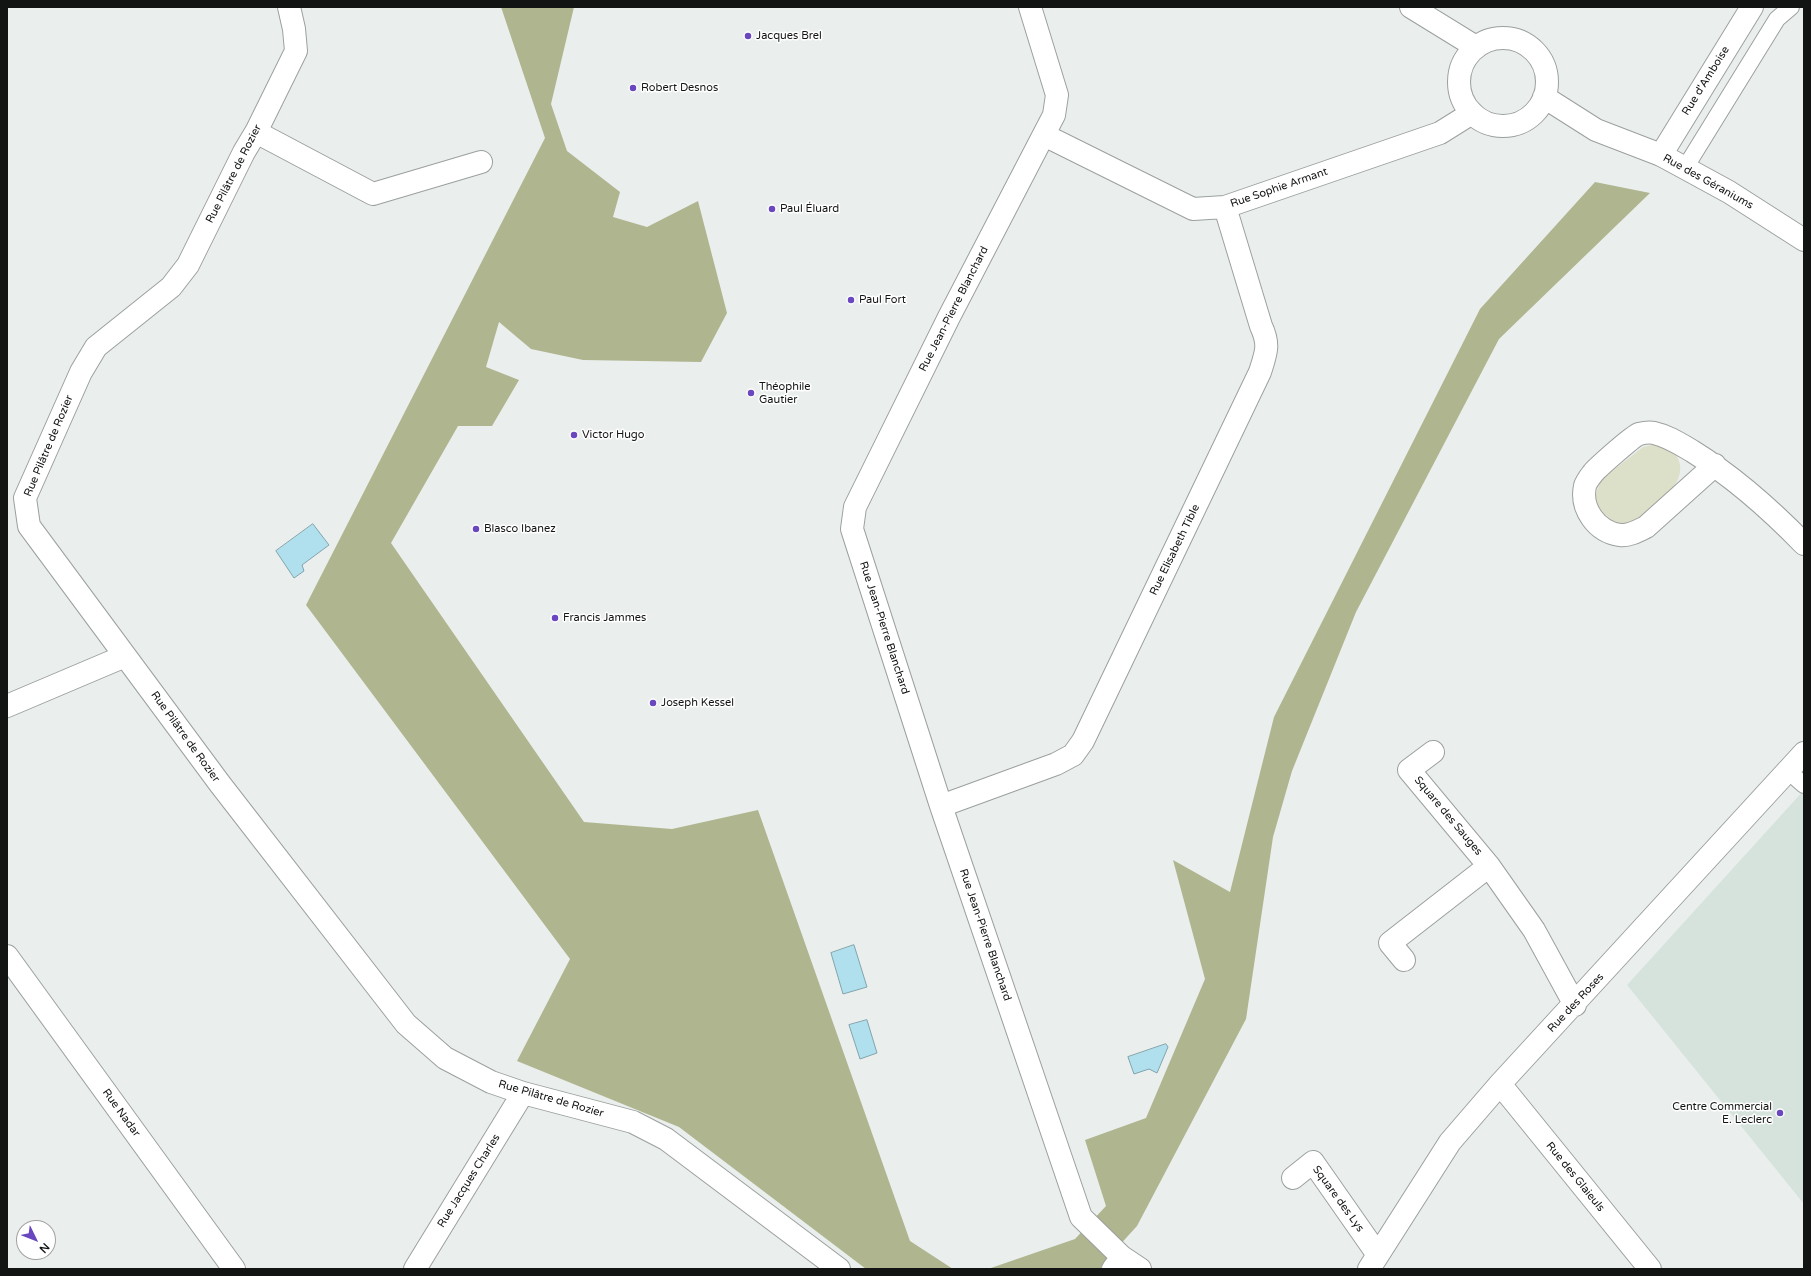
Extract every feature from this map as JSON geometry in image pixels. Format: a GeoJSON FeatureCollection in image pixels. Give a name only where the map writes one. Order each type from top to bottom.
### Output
{"type":"FeatureCollection","features":[{"type":"Feature","properties":{"kind":"street","name":"Rue Pilâtre de Rozier"},"geometry":{"type":"LineString","coordinates":[[289,7],[294,29],[296,51],[256,132],[244,152],[188,265],[171,287],[96,347],[82,372],[25,498],[29,526],[229,796],[406,1024],[445,1058],[491,1082],[523,1093],[633,1122],[666,1139],[830,1266]]}},
{"type":"Feature","properties":{"kind":"street","name":"Rue Jean-Pierre Blanchard"},"geometry":{"type":"LineString","coordinates":[[1030,7],[1057,95],[1054,115],[949,317],[855,508],[852,529],[941,806],[1081,1217],[1117,1263],[1140,1269]]}},
{"type":"Feature","properties":{"kind":"street"},"geometry":{"type":"LineString","coordinates":[[1411,7],[1476,47]]}},
{"type":"Feature","properties":{"kind":"street","name":"Rue d'Amboise"},"geometry":{"type":"LineString","coordinates":[[1661,155],[1752,7]]}},
{"type":"Feature","properties":{"kind":"street"},"geometry":{"type":"LineString","coordinates":[[1502,38],[1516,40],[1529,46],[1539,57],[1546,69],[1547,84],[1544,97],[1537,110],[1526,120],[1512,125],[1498,126],[1484,122],[1472,113],[1463,101],[1459,87],[1460,72],[1466,58],[1476,47],[1488,40],[1502,38]]}},
{"type":"Feature","properties":{"kind":"street","name":"Rue des Géraniums"},"geometry":{"type":"LineString","coordinates":[[1544,97],[1596,130],[1661,155],[1729,192],[1804,240]]}},
{"type":"Feature","properties":{"kind":"street","name":"Rue Sophie Armant"},"geometry":{"type":"LineString","coordinates":[[1044,135],[1193,209],[1225,207],[1440,133],[1472,113]]}},
{"type":"Feature","properties":{"kind":"street"},"geometry":{"type":"LineString","coordinates":[[256,132],[373,194],[481,162]]}},
{"type":"Feature","properties":{"kind":"street","name":"Rue Elisabeth Tible"},"geometry":{"type":"LineString","coordinates":[[941,806],[1056,764],[1074,755],[1083,741],[1243,408],[1260,372],[1267,350],[1266,336],[1261,326],[1225,207]]}},
{"type":"Feature","properties":{"kind":"street"},"geometry":{"type":"LineString","coordinates":[[1715,465],[1646,527],[1632,533],[1621,535],[1610,532],[1601,527],[1595,523],[1584,502],[1585,486],[1593,472],[1638,434],[1652,432],[1671,438],[1715,465],[1777,516],[1804,544]]}},
{"type":"Feature","properties":{"kind":"street"},"geometry":{"type":"LineString","coordinates":[[7,706],[125,656]]}},
{"type":"Feature","properties":{"kind":"street","name":"Square des Sauges"},"geometry":{"type":"LineString","coordinates":[[1433,752],[1409,770],[1489,866],[1534,930],[1574,1005]]}},
{"type":"Feature","properties":{"kind":"street","name":"Rue des Roses"},"geometry":{"type":"LineString","coordinates":[[1373,1262],[1450,1142],[1500,1084],[1574,1005],[1804,752]]}},
{"type":"Feature","properties":{"kind":"street","name":"Square des Sauges"},"geometry":{"type":"LineString","coordinates":[[1404,960],[1390,943],[1489,866]]}},
{"type":"Feature","properties":{"kind":"street","name":"Rue Nadar"},"geometry":{"type":"LineString","coordinates":[[7,956],[234,1269]]}},
{"type":"Feature","properties":{"kind":"street","name":"Rue des Glaieuls"},"geometry":{"type":"LineString","coordinates":[[1500,1084],[1650,1269]]}},
{"type":"Feature","properties":{"kind":"street","name":"Rue Jacques Charles"},"geometry":{"type":"LineString","coordinates":[[416,1269],[523,1093]]}},
{"type":"Feature","properties":{"kind":"street","name":"Square des Lys"},"geometry":{"type":"LineString","coordinates":[[1293,1178],[1313,1162],[1373,1262]]}},
{"type":"Feature","properties":{"kind":"lane"},"geometry":{"type":"LineString","coordinates":[[1685,168],[1776,18],[1791,7]]}},
{"type":"Feature","properties":{"kind":"lane"},"geometry":{"type":"LineString","coordinates":[[1788,771],[1804,785]]}},
{"type":"Feature","properties":{"kind":"shaded area"},"geometry":{"type":"Polygon","coordinates":[[[1804,790],[1804,1204],[1627,985],[1804,790]]]}},
{"type":"Feature","properties":{"kind":"green space"},"geometry":{"type":"Polygon","coordinates":[[[501,7],[574,7],[551,104],[567,151],[620,192],[613,217],[647,227],[698,201],[727,313],[701,362],[583,360],[531,349],[499,322],[486,367],[519,380],[492,426],[458,426],[391,543],[584,822],[672,829],[758,810],[910,1241],[953,1269],[866,1269],[679,1127],[517,1061],[570,959],[306,605],[545,138],[501,7]]]}},
{"type":"Feature","properties":{"kind":"green space"},"geometry":{"type":"Polygon","coordinates":[[[1595,182],[1650,193],[1499,339],[1356,612],[1292,771],[1273,837],[1246,1019],[1137,1226],[1106,1260],[1100,1269],[988,1269],[1075,1239],[1106,1206],[1085,1140],[1146,1118],[1205,979],[1173,860],[1230,892],[1274,717],[1480,309],[1595,182]]]}},
{"type":"Feature","properties":{"kind":"green space"},"geometry":{"type":"Polygon","coordinates":[[[1656,444],[1671,450],[1679,460],[1680,470],[1677,481],[1671,491],[1652,510],[1631,524],[1618,528],[1604,519],[1596,505],[1596,493],[1602,479],[1643,447],[1656,444]]]}},
{"type":"Feature","properties":{"kind":"water"},"geometry":{"type":"Polygon","coordinates":[[[313,524],[329,545],[302,565],[304,571],[294,578],[276,551],[313,524]]]}},
{"type":"Feature","properties":{"kind":"water"},"geometry":{"type":"Polygon","coordinates":[[[854,945],[867,987],[843,994],[831,953],[854,945]]]}},
{"type":"Feature","properties":{"kind":"water"},"geometry":{"type":"Polygon","coordinates":[[[867,1020],[877,1053],[860,1059],[849,1025],[867,1020]]]}},
{"type":"Feature","properties":{"kind":"water"},"geometry":{"type":"Polygon","coordinates":[[[1166,1044],[1168,1047],[1157,1073],[1149,1069],[1134,1074],[1128,1057],[1166,1044]]]}},
{"type":"Feature","properties":{"kind":"place","name":"Jacques Brel"},"geometry":{"type":"Point","coordinates":[748,36]}},
{"type":"Feature","properties":{"kind":"place","name":"Robert Desnos"},"geometry":{"type":"Point","coordinates":[633,88]}},
{"type":"Feature","properties":{"kind":"place","name":"Paul Éluard"},"geometry":{"type":"Point","coordinates":[772,209]}},
{"type":"Feature","properties":{"kind":"place","name":"Paul Fort"},"geometry":{"type":"Point","coordinates":[851,300]}},
{"type":"Feature","properties":{"kind":"place","name":"Théophile Gautier"},"geometry":{"type":"Point","coordinates":[751,393]}},
{"type":"Feature","properties":{"kind":"place","name":"Victor Hugo"},"geometry":{"type":"Point","coordinates":[574,435]}},
{"type":"Feature","properties":{"kind":"place","name":"Blasco Ibanez"},"geometry":{"type":"Point","coordinates":[476,529]}},
{"type":"Feature","properties":{"kind":"place","name":"Francis Jammes"},"geometry":{"type":"Point","coordinates":[555,618]}},
{"type":"Feature","properties":{"kind":"place","name":"Joseph Kessel"},"geometry":{"type":"Point","coordinates":[653,703]}},
{"type":"Feature","properties":{"kind":"place","name":"Centre Commercial E. Leclerc"},"geometry":{"type":"Point","coordinates":[1780,1113]}}]}
